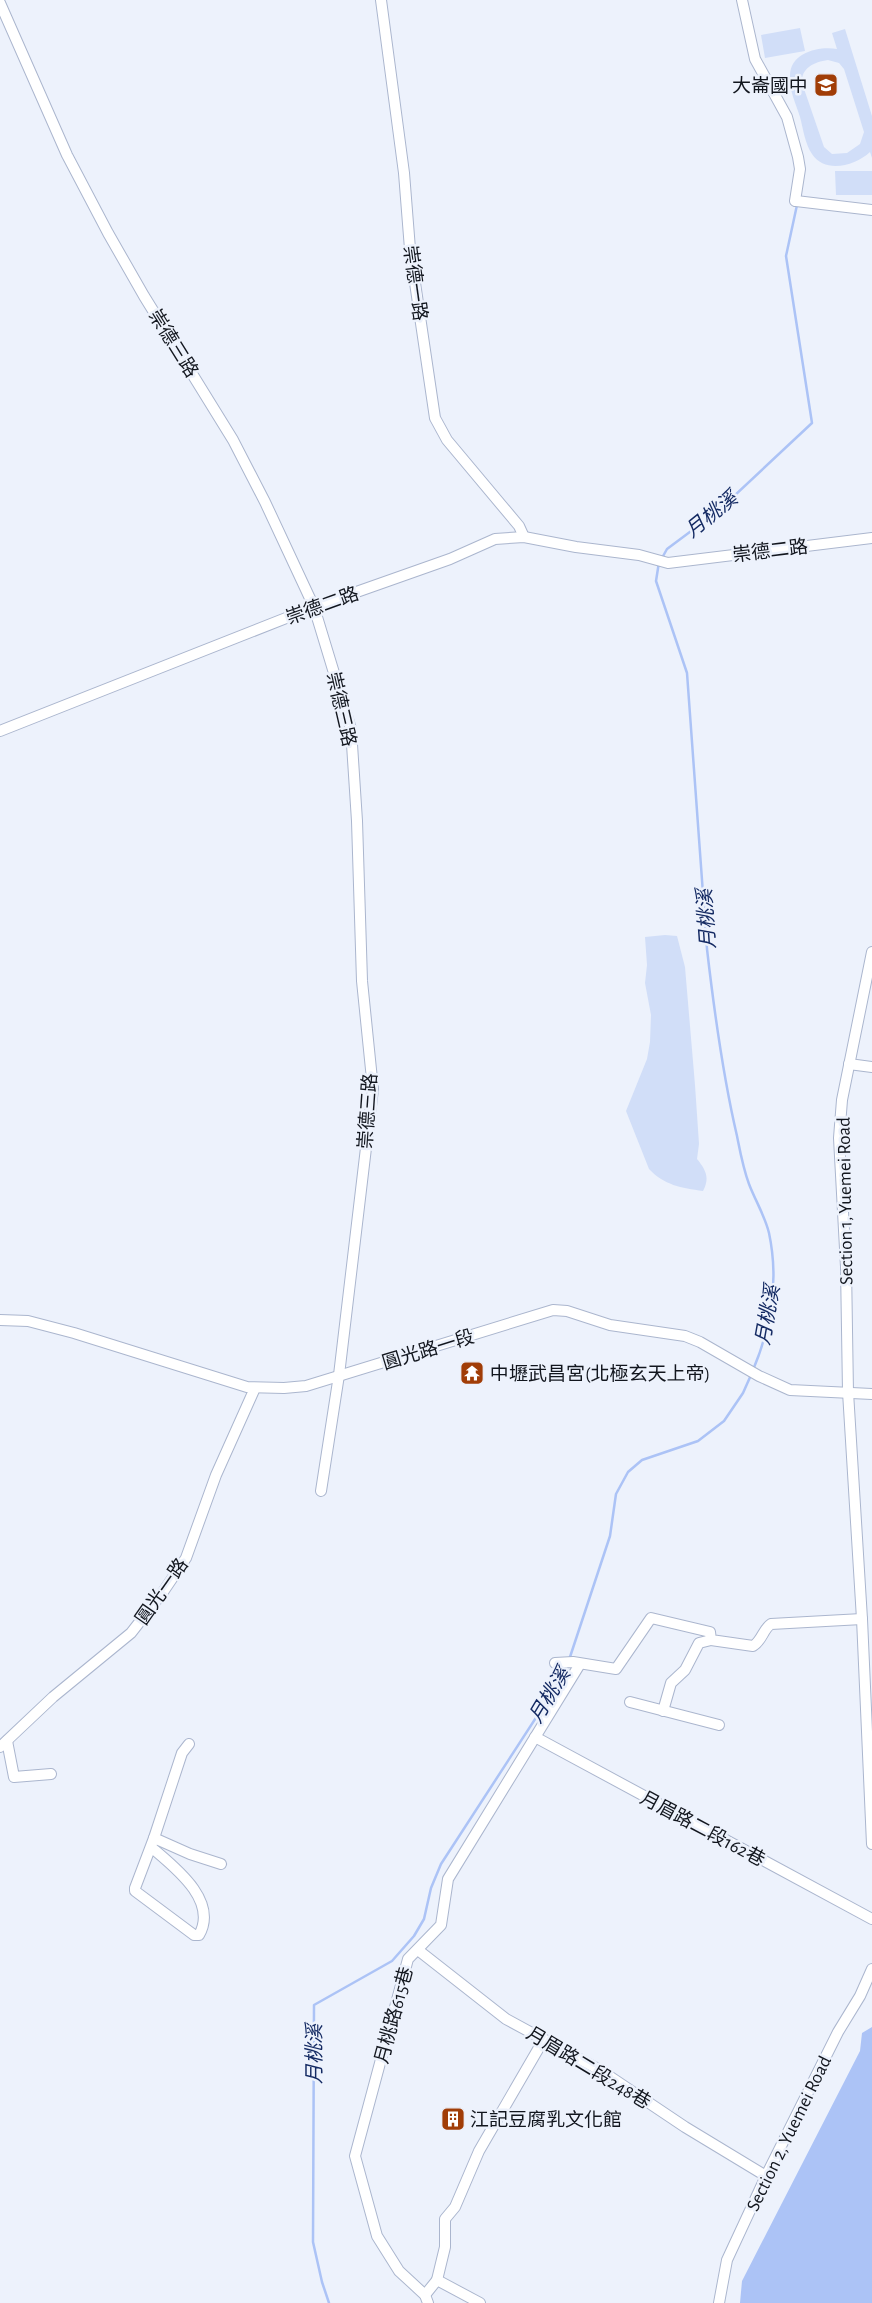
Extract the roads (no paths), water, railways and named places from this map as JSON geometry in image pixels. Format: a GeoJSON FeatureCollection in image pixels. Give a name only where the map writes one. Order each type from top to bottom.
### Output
{"type":"FeatureCollection","features":[{"type":"Feature","properties":{"kind":"street","name":"崇德一路"},"geometry":{"type":"LineString","coordinates":[[380,0],[404,172],[410,248],[435,418],[447,440],[519,526],[524,537]]}},
{"type":"Feature","properties":{"kind":"street"},"geometry":{"type":"LineString","coordinates":[[742,0],[755,59],[787,117],[798,157],[800,169],[796,201],[872,210]]}},
{"type":"Feature","properties":{"kind":"street","name":"崇德三路"},"geometry":{"type":"LineString","coordinates":[[0,3],[67,155],[144,296],[233,440],[314,607],[351,730],[357,821],[362,981],[372,1090],[338,1375],[321,1491]]}},
{"type":"Feature","properties":{"kind":"street","name":"崇德二路"},"geometry":{"type":"LineString","coordinates":[[0,731],[314,607],[450,559],[495,539],[524,537],[668,563],[872,538]]}},
{"type":"Feature","properties":{"kind":"street","name":"Section 1, Yuemei Road"},"geometry":{"type":"LineString","coordinates":[[848,1392],[846,1267],[839,1138],[842,1100],[872,952]]}},
{"type":"Feature","properties":{"kind":"street"},"geometry":{"type":"LineString","coordinates":[[849,1064],[872,1067]]}},
{"type":"Feature","properties":{"kind":"street","name":"圓光路一段"},"geometry":{"type":"LineString","coordinates":[[0,1320],[28,1321],[255,1388],[284,1388],[306,1386],[553,1310],[567,1311],[610,1325],[685,1336],[700,1342],[759,1376],[790,1390],[872,1394]]}},
{"type":"Feature","properties":{"kind":"street","name":"圓光一路"},"geometry":{"type":"LineString","coordinates":[[4,1744],[54,1697],[132,1634],[163,1592],[186,1558],[216,1475],[255,1388]]}},
{"type":"Feature","properties":{"kind":"street"},"geometry":{"type":"LineString","coordinates":[[848,1392],[869,1732],[872,1844]]}},
{"type":"Feature","properties":{"kind":"street"},"geometry":{"type":"LineString","coordinates":[[555,1663],[577,1663],[616,1669],[651,1618],[710,1632],[711,1640]]}},
{"type":"Feature","properties":{"kind":"street"},"geometry":{"type":"LineString","coordinates":[[663,1711],[671,1683],[684,1670],[698,1643],[711,1640],[753,1646],[757,1643],[767,1626],[771,1624],[862,1619]]}},
{"type":"Feature","properties":{"kind":"street","name":"月桃路615巷"},"geometry":{"type":"LineString","coordinates":[[426,2299],[399,2271],[377,2236],[355,2156],[408,1959],[441,1925],[448,1879],[535,1737],[577,1663]]}},
{"type":"Feature","properties":{"kind":"street"},"geometry":{"type":"LineString","coordinates":[[630,1702],[719,1725]]}},
{"type":"Feature","properties":{"kind":"street","name":"月眉路二段162巷"},"geometry":{"type":"LineString","coordinates":[[535,1737],[872,1919]]}},
{"type":"Feature","properties":{"kind":"street"},"geometry":{"type":"LineString","coordinates":[[4,1744],[14,1777],[51,1774]]}},
{"type":"Feature","properties":{"kind":"street"},"geometry":{"type":"LineString","coordinates":[[152,1843],[197,1893],[203,1925],[199,1935],[194,1936],[135,1891],[182,1752],[189,1744]]}},
{"type":"Feature","properties":{"kind":"street"},"geometry":{"type":"LineString","coordinates":[[152,1843],[221,1864]]}},
{"type":"Feature","properties":{"kind":"street","name":"月眉路二段248巷"},"geometry":{"type":"LineString","coordinates":[[418,1950],[506,2019],[600,2070],[685,2127],[766,2176]]}},
{"type":"Feature","properties":{"kind":"street","name":"Section 2, Yuemei Road"},"geometry":{"type":"LineString","coordinates":[[718,2303],[727,2260],[766,2176],[838,2032],[860,1996],[872,1968]]}},
{"type":"Feature","properties":{"kind":"street"},"geometry":{"type":"LineString","coordinates":[[426,2299],[437,2280],[445,2247],[446,2219],[455,2207],[479,2151],[544,2039]]}},
{"type":"Feature","properties":{"kind":"street"},"geometry":{"type":"LineString","coordinates":[[437,2280],[480,2303]]}},
{"type":"Feature","properties":{"kind":"water"},"geometry":{"type":"Polygon","coordinates":[[[872,2027],[872,2303],[740,2303],[742,2281],[860,2051],[862,2033],[872,2027]]]}},
{"type":"Feature","properties":{"kind":"waterway","name":"月桃溪"},"geometry":{"type":"LineString","coordinates":[[662,558],[667,549],[718,511],[812,423],[786,256],[797,205]]}},
{"type":"Feature","properties":{"kind":"waterway","name":"月桃溪"},"geometry":{"type":"LineString","coordinates":[[659,562],[656,581],[687,673],[707,949],[723,1067],[743,1166],[767,1227],[772,1251],[772,1302],[765,1336],[753,1370]]}},
{"type":"Feature","properties":{"kind":"waterway","name":"月桃溪"},"geometry":{"type":"LineString","coordinates":[[569,1660],[610,1536],[616,1494],[628,1472],[642,1460],[698,1441],[724,1421],[743,1393],[751,1375]]}},
{"type":"Feature","properties":{"kind":"waterway","name":"月桃溪"},"geometry":{"type":"LineString","coordinates":[[329,2303],[313,2242],[314,2005],[392,1961],[414,1936],[424,1919],[431,1888],[441,1864],[565,1673],[567,1665]]}},
{"type":"Feature","properties":{"kind":"place","name":"大崙國中"},"geometry":{"type":"Point","coordinates":[826,85]}},
{"type":"Feature","properties":{"kind":"place","name":"中壢武昌宮(北極玄天上帝)"},"geometry":{"type":"Point","coordinates":[472,1373]}},
{"type":"Feature","properties":{"kind":"place","name":"江記豆腐乳文化館"},"geometry":{"type":"Point","coordinates":[453,2119]}}]}
